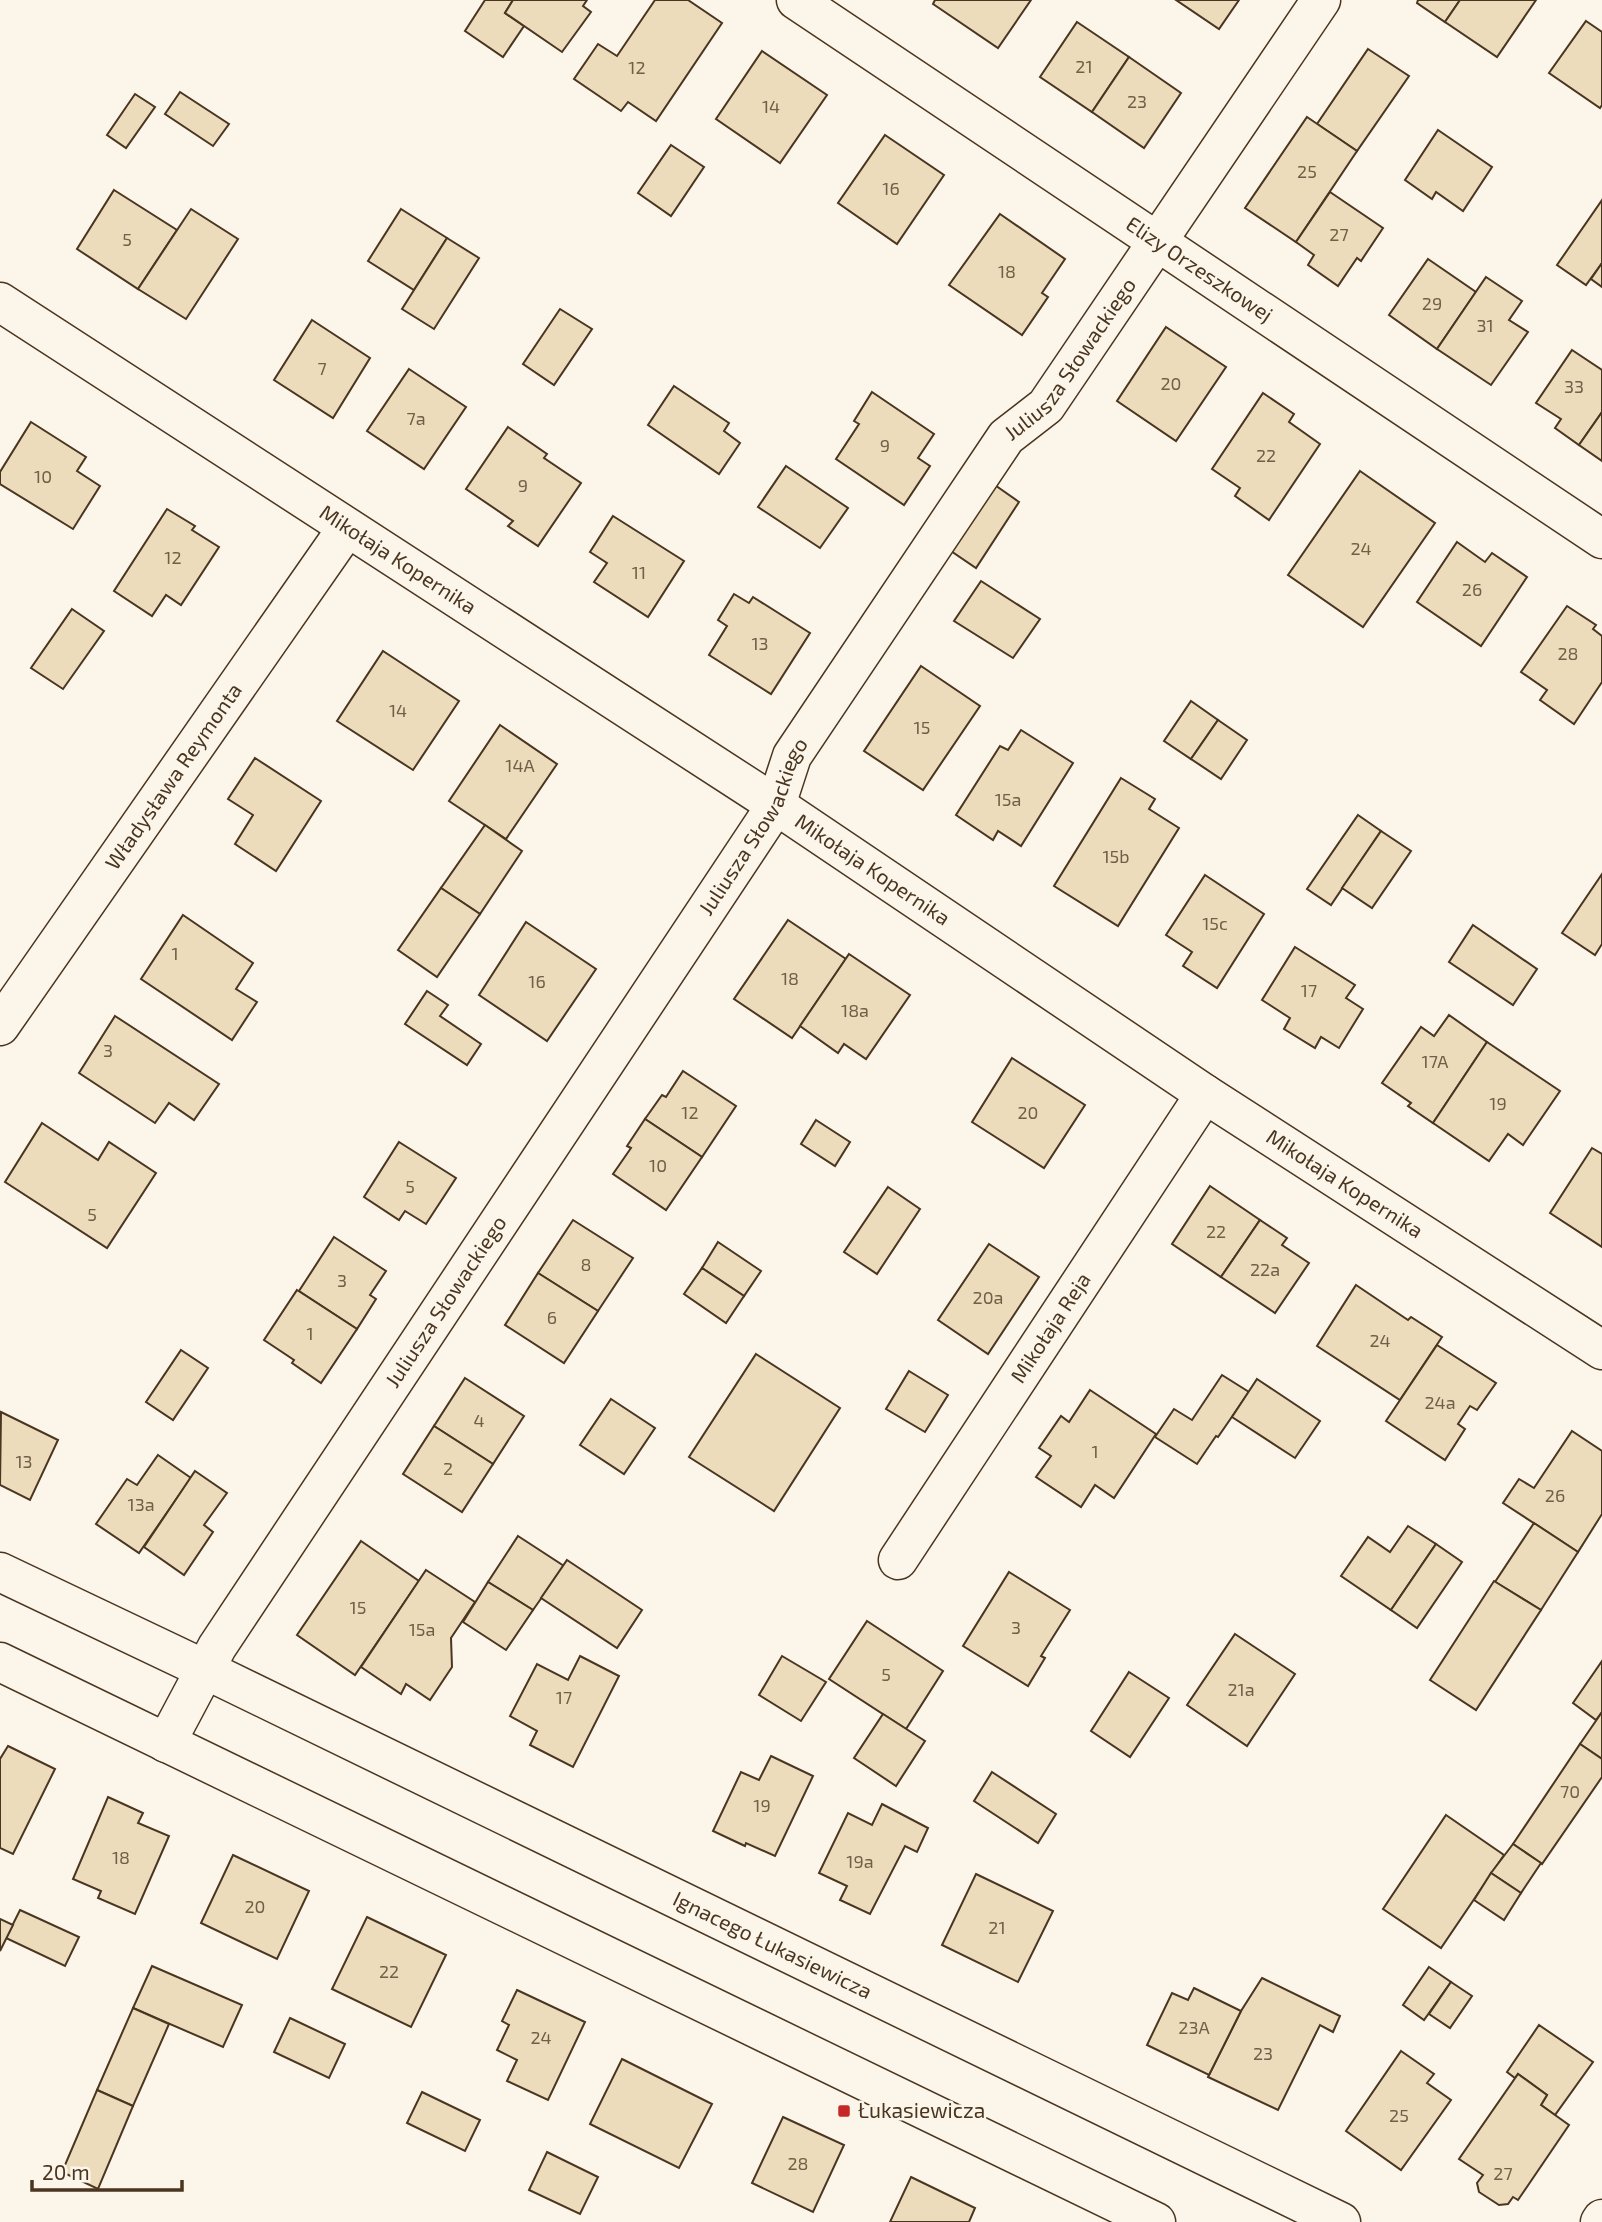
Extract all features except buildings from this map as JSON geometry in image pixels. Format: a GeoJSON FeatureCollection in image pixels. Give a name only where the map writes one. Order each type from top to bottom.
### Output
{"type":"FeatureCollection","features":[{"type":"Feature","properties":{"kind":"street","name":"Elizy Orzeszkowej"},"geometry":{"type":"LineString","coordinates":[[796,0],[1602,539]]}},
{"type":"Feature","properties":{"kind":"street","name":"Juliusza Słowackiego"},"geometry":{"type":"LineString","coordinates":[[204,1669],[776,805],[792,756],[1006,437],[1046,406],[1321,0]]}},
{"type":"Feature","properties":{"kind":"street","name":"Mikołaja Kopernika"},"geometry":{"type":"LineString","coordinates":[[0,302],[776,805],[1205,1094],[1602,1350]]}},
{"type":"Feature","properties":{"kind":"street","name":"Władysława Reymonta"},"geometry":{"type":"LineString","coordinates":[[0,1026],[347,528]]}},
{"type":"Feature","properties":{"kind":"street","name":"Mikołaja Reja"},"geometry":{"type":"LineString","coordinates":[[898,1560],[1205,1094]]}},
{"type":"Feature","properties":{"kind":"street","name":"Ignacego Łukasiewicza"},"geometry":{"type":"LineString","coordinates":[[0,1572],[1342,2222]]}},
{"type":"Feature","properties":{"kind":"street"},"geometry":{"type":"LineString","coordinates":[[0,1662],[1156,2222]]}},
{"type":"Feature","properties":{"kind":"street"},"geometry":{"type":"LineString","coordinates":[[166,1743],[204,1669]]}},
{"type":"Feature","properties":{"kind":"place","name":"Łukasiewicza"},"geometry":{"type":"Point","coordinates":[844,2111]}}]}
